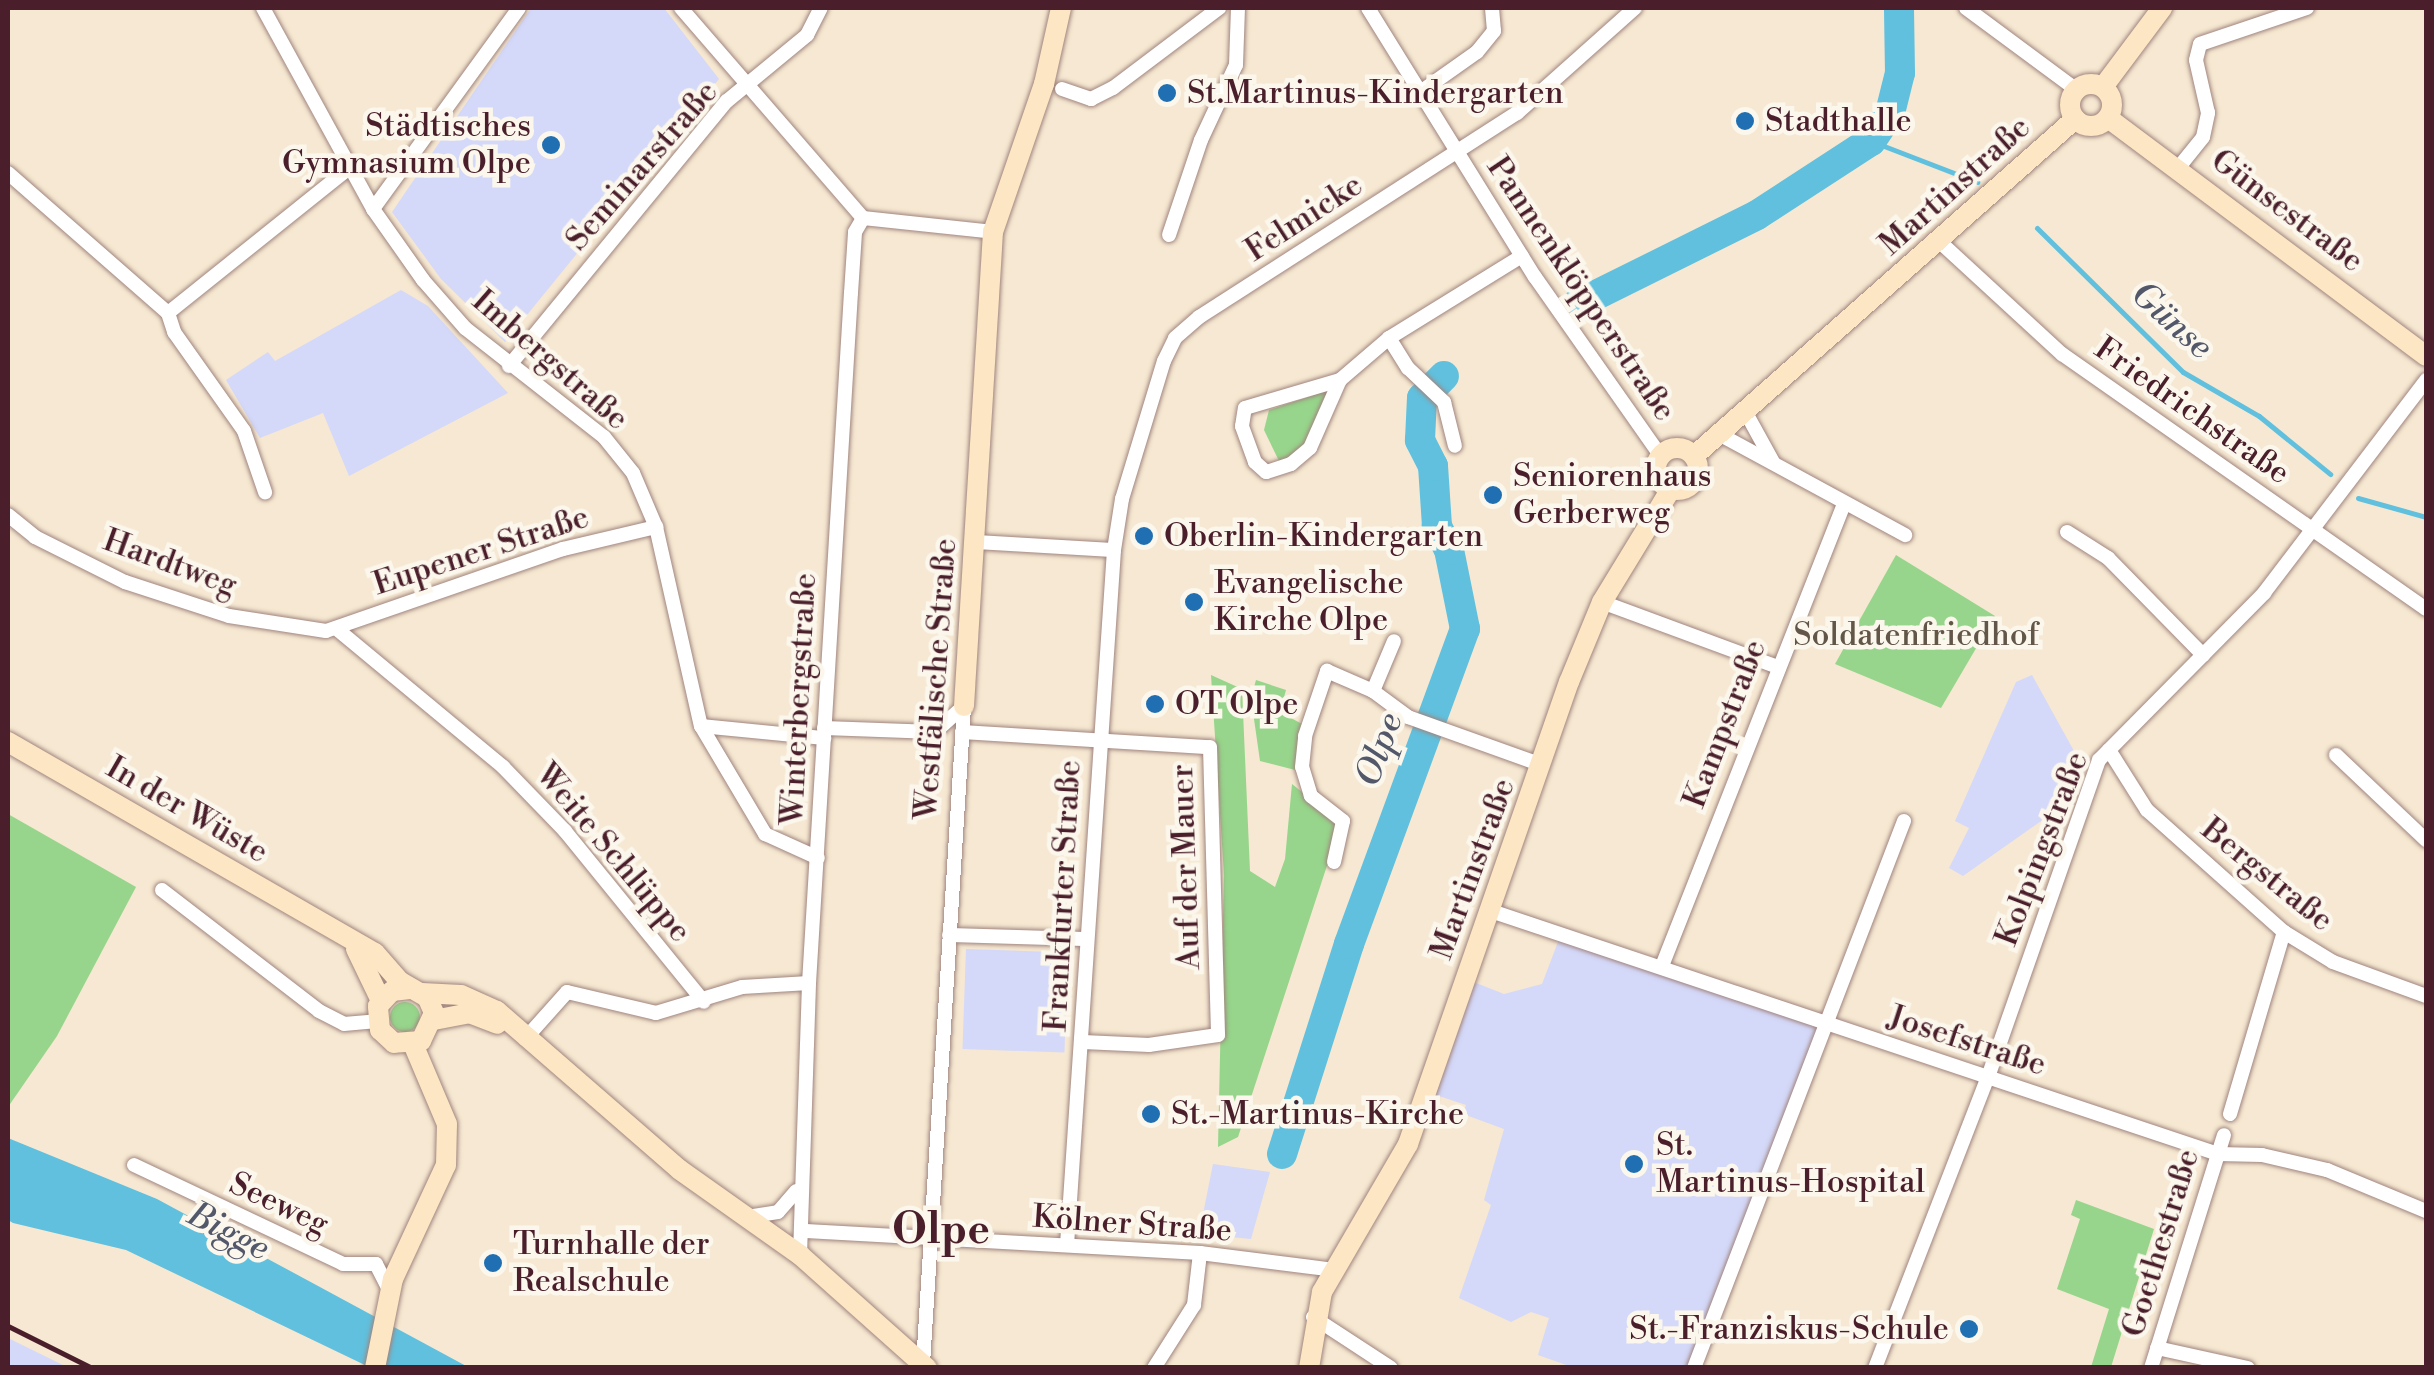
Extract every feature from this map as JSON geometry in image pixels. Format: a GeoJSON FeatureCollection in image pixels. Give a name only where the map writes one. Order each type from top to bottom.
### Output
{"type":"FeatureCollection","features":[{"type":"Feature","properties":{"kind":"street","name":"Imbergstraße"},"geometry":{"type":"LineString","coordinates":[[264,8],[373,209],[430,289],[509,366],[604,437],[633,473],[656,526],[701,726],[765,834],[818,858]]}},
{"type":"Feature","properties":{"kind":"street"},"geometry":{"type":"LineString","coordinates":[[373,209],[519,8]]}},
{"type":"Feature","properties":{"kind":"street"},"geometry":{"type":"LineString","coordinates":[[681,8],[863,218],[993,232]]}},
{"type":"Feature","properties":{"kind":"street","name":"Seminarstraße"},"geometry":{"type":"LineString","coordinates":[[509,366],[727,101],[749,87],[808,34],[821,8]]}},
{"type":"Feature","properties":{"kind":"street","name":"Westfälische Straße"},"geometry":{"type":"LineString","coordinates":[[925,1366],[993,232],[1044,84],[1061,8]]}},
{"type":"Feature","properties":{"kind":"street"},"geometry":{"type":"LineString","coordinates":[[1062,89],[1091,99],[1113,88],[1219,8]]}},
{"type":"Feature","properties":{"kind":"street"},"geometry":{"type":"LineString","coordinates":[[1169,236],[1201,140],[1236,66],[1238,8]]}},
{"type":"Feature","properties":{"kind":"street","name":"Pannenklöpperstraße"},"geometry":{"type":"LineString","coordinates":[[1368,8],[1522,256],[1661,456]]}},
{"type":"Feature","properties":{"kind":"street"},"geometry":{"type":"LineString","coordinates":[[1419,93],[1476,52],[1494,30],[1492,8]]}},
{"type":"Feature","properties":{"kind":"street","name":"Felmicke"},"geometry":{"type":"LineString","coordinates":[[1114,550],[1122,499],[1175,338],[1517,113],[1634,8]]}},
{"type":"Feature","properties":{"kind":"street"},"geometry":{"type":"LineString","coordinates":[[1966,8],[2077,90],[2103,87],[2162,8]]}},
{"type":"Feature","properties":{"kind":"street"},"geometry":{"type":"LineString","coordinates":[[2179,167],[2203,137],[2208,113],[2196,60],[2200,44],[2307,8]]}},
{"type":"Feature","properties":{"kind":"street"},"geometry":{"type":"LineString","coordinates":[[2077,90],[2070,107],[2075,119],[2092,126],[2108,118],[2112,101],[2103,87]]}},
{"type":"Feature","properties":{"kind":"street","name":"Günsestraße"},"geometry":{"type":"LineString","coordinates":[[2108,118],[2179,167],[2426,356]]}},
{"type":"Feature","properties":{"kind":"street","name":"Martinstraße"},"geometry":{"type":"LineString","coordinates":[[1694,456],[2075,119]]}},
{"type":"Feature","properties":{"kind":"street"},"geometry":{"type":"LineString","coordinates":[[168,313],[350,168]]}},
{"type":"Feature","properties":{"kind":"street"},"geometry":{"type":"LineString","coordinates":[[8,172],[168,313],[244,431],[265,492]]}},
{"type":"Feature","properties":{"kind":"street","name":"Winterbergstraße"},"geometry":{"type":"LineString","coordinates":[[800,1254],[799,1186],[824,733],[855,232],[863,218]]}},
{"type":"Feature","properties":{"kind":"street","name":"Friedrichstraße"},"geometry":{"type":"LineString","coordinates":[[1940,242],[2062,354],[2426,609]]}},
{"type":"Feature","properties":{"kind":"street"},"geometry":{"type":"LineString","coordinates":[[1340,380],[1310,448],[1266,472],[1255,462],[1242,426],[1245,408],[1340,380],[1389,338],[1522,256]]}},
{"type":"Feature","properties":{"kind":"street"},"geometry":{"type":"LineString","coordinates":[[1389,338],[1424,384],[1444,402],[1455,446]]}},
{"type":"Feature","properties":{"kind":"street","name":"Kolpingstraße"},"geometry":{"type":"LineString","coordinates":[[1875,1368],[1988,1077],[2099,760],[2203,654],[2316,529],[2426,380]]}},
{"type":"Feature","properties":{"kind":"street"},"geometry":{"type":"LineString","coordinates":[[1745,411],[1773,462]]}},
{"type":"Feature","properties":{"kind":"street"},"geometry":{"type":"LineString","coordinates":[[1720,434],[1905,534]]}},
{"type":"Feature","properties":{"kind":"street"},"geometry":{"type":"LineString","coordinates":[[1682,448],[1694,456],[1693,483],[1671,489],[1656,474],[1661,456],[1682,448]]}},
{"type":"Feature","properties":{"kind":"street","name":"Martinstraße"},"geometry":{"type":"LineString","coordinates":[[1309,1368],[1313,1317],[1334,1270],[1408,1144],[1602,602],[1671,489]]}},
{"type":"Feature","properties":{"kind":"street","name":"Kampstraße"},"geometry":{"type":"LineString","coordinates":[[1662,966],[1775,666],[1844,504]]}},
{"type":"Feature","properties":{"kind":"street","name":"Hardtweg"},"geometry":{"type":"LineString","coordinates":[[8,516],[35,538],[126,582],[229,616],[331,630]]}},
{"type":"Feature","properties":{"kind":"street","name":"Eupener Straße"},"geometry":{"type":"LineString","coordinates":[[331,630],[563,549],[656,526]]}},
{"type":"Feature","properties":{"kind":"street"},"geometry":{"type":"LineString","coordinates":[[2067,532],[2108,558],[2203,654]]}},
{"type":"Feature","properties":{"kind":"street"},"geometry":{"type":"LineString","coordinates":[[975,542],[1114,550]]}},
{"type":"Feature","properties":{"kind":"street","name":"Frankfurter Straße"},"geometry":{"type":"LineString","coordinates":[[1067,1245],[1114,550]]}},
{"type":"Feature","properties":{"kind":"street"},"geometry":{"type":"LineString","coordinates":[[1602,602],[1775,666]]}},
{"type":"Feature","properties":{"kind":"street","name":"Weite Schlüppe"},"geometry":{"type":"LineString","coordinates":[[331,630],[503,767],[565,831],[704,1002]]}},
{"type":"Feature","properties":{"kind":"street"},"geometry":{"type":"LineString","coordinates":[[1373,691],[1394,641]]}},
{"type":"Feature","properties":{"kind":"street"},"geometry":{"type":"LineString","coordinates":[[1334,862],[1343,821],[1312,796],[1302,767],[1327,671],[1373,691],[1431,726],[1542,765]]}},
{"type":"Feature","properties":{"kind":"street"},"geometry":{"type":"LineString","coordinates":[[701,726],[824,733],[935,732],[964,706]]}},
{"type":"Feature","properties":{"kind":"street"},"geometry":{"type":"LineString","coordinates":[[935,732],[960,759]]}},
{"type":"Feature","properties":{"kind":"street"},"geometry":{"type":"LineString","coordinates":[[962,732],[1100,745]]}},
{"type":"Feature","properties":{"kind":"street","name":"In der Wüste"},"geometry":{"type":"LineString","coordinates":[[8,742],[364,944],[417,991]]}},
{"type":"Feature","properties":{"kind":"street","name":"Auf der Mauer"},"geometry":{"type":"LineString","coordinates":[[1083,1042],[1149,1045],[1218,1036],[1210,747],[1100,745]]}},
{"type":"Feature","properties":{"kind":"street","name":"Bergstraße"},"geometry":{"type":"LineString","coordinates":[[2109,750],[2147,810],[2284,932],[2333,962],[2426,996]]}},
{"type":"Feature","properties":{"kind":"street"},"geometry":{"type":"LineString","coordinates":[[2336,756],[2426,840]]}},
{"type":"Feature","properties":{"kind":"street"},"geometry":{"type":"LineString","coordinates":[[1694,1368],[1904,821]]}},
{"type":"Feature","properties":{"kind":"street"},"geometry":{"type":"LineString","coordinates":[[162,890],[319,1010],[344,1024],[379,1011],[392,991],[480,1000],[680,1170],[800,1254],[925,1366]]}},
{"type":"Feature","properties":{"kind":"street","name":"Josefstraße"},"geometry":{"type":"LineString","coordinates":[[1491,911],[2218,1154],[2262,1154],[2326,1170],[2426,1211]]}},
{"type":"Feature","properties":{"kind":"street","name":"In der Wüste"},"geometry":{"type":"LineString","coordinates":[[336,930],[369,965],[379,1011]]}},
{"type":"Feature","properties":{"kind":"street","name":"Goethestraße"},"geometry":{"type":"LineString","coordinates":[[2230,1114],[2284,932]]}},
{"type":"Feature","properties":{"kind":"street"},"geometry":{"type":"LineString","coordinates":[[949,935],[1085,939]]}},
{"type":"Feature","properties":{"kind":"street"},"geometry":{"type":"LineString","coordinates":[[526,1039],[568,992],[656,1014],[742,987],[809,982]]}},
{"type":"Feature","properties":{"kind":"street"},"geometry":{"type":"LineString","coordinates":[[417,991],[434,1020]]}},
{"type":"Feature","properties":{"kind":"street"},"geometry":{"type":"LineString","coordinates":[[379,1011],[386,1038],[413,1044]]}},
{"type":"Feature","properties":{"kind":"street"},"geometry":{"type":"LineString","coordinates":[[413,1044],[434,1020],[479,1014],[526,1039]]}},
{"type":"Feature","properties":{"kind":"street"},"geometry":{"type":"LineString","coordinates":[[375,1368],[389,1293],[446,1165],[447,1124],[413,1044]]}},
{"type":"Feature","properties":{"kind":"street","name":"Goethestraße"},"geometry":{"type":"LineString","coordinates":[[2152,1368],[2224,1135]]}},
{"type":"Feature","properties":{"kind":"street","name":"Seeweg"},"geometry":{"type":"LineString","coordinates":[[134,1166],[343,1264],[376,1264],[389,1293]]}},
{"type":"Feature","properties":{"kind":"street"},"geometry":{"type":"LineString","coordinates":[[747,1217],[778,1212],[799,1186]]}},
{"type":"Feature","properties":{"kind":"street","name":"Kölner Straße"},"geometry":{"type":"LineString","coordinates":[[806,1231],[1200,1253],[1334,1270]]}},
{"type":"Feature","properties":{"kind":"street"},"geometry":{"type":"LineString","coordinates":[[1154,1368],[1194,1305],[1200,1253]]}},
{"type":"Feature","properties":{"kind":"street"},"geometry":{"type":"LineString","coordinates":[[1313,1317],[1391,1368]]}},
{"type":"Feature","properties":{"kind":"street"},"geometry":{"type":"LineString","coordinates":[[2157,1348],[2248,1368]]}},
{"type":"Feature","properties":{"kind":"shaded area","name":"Städtisches Gymnasium Olpe"},"geometry":{"type":"Polygon","coordinates":[[[531,8],[664,8],[719,79],[505,342],[441,279],[392,212],[531,8]]]}},
{"type":"Feature","properties":{"kind":"shaded area"},"geometry":{"type":"Polygon","coordinates":[[[401,290],[428,306],[508,393],[349,476],[323,413],[260,438],[226,380],[268,352],[275,361],[401,290]]]}},
{"type":"Feature","properties":{"kind":"shaded area"},"geometry":{"type":"Polygon","coordinates":[[[2032,675],[2074,751],[2051,814],[1963,876],[1949,868],[1969,828],[1955,821],[2016,682],[2032,675]]]}},
{"type":"Feature","properties":{"kind":"shaded area","name":"St. Martinus-Hospital"},"geometry":{"type":"Polygon","coordinates":[[[1561,934],[1827,1024],[1694,1367],[1572,1367],[1538,1355],[1549,1318],[1531,1312],[1511,1322],[1459,1298],[1491,1205],[1484,1200],[1504,1129],[1463,1114],[1466,1105],[1427,1092],[1466,979],[1504,994],[1542,984],[1561,934]]]}},
{"type":"Feature","properties":{"kind":"shaded area"},"geometry":{"type":"Polygon","coordinates":[[[966,949],[1068,953],[1064,1052],[963,1049],[966,949]]]}},
{"type":"Feature","properties":{"kind":"shaded area"},"geometry":{"type":"Polygon","coordinates":[[[1213,1164],[1270,1172],[1251,1239],[1199,1234],[1213,1164]]]}},
{"type":"Feature","properties":{"kind":"shaded area"},"geometry":{"type":"Polygon","coordinates":[[[8,1338],[67,1367],[8,1367],[8,1338]]]}},
{"type":"Feature","properties":{"kind":"green space"},"geometry":{"type":"Polygon","coordinates":[[[1329,390],[1308,448],[1280,463],[1264,430],[1269,410],[1329,390]]]}},
{"type":"Feature","properties":{"kind":"green space","name":"Soldatenfriedhof"},"geometry":{"type":"Polygon","coordinates":[[[1896,555],[1995,616],[1941,708],[1835,664],[1896,555]]]}},
{"type":"Feature","properties":{"kind":"green space"},"geometry":{"type":"Polygon","coordinates":[[[1211,675],[1242,689],[1250,871],[1275,887],[1285,859],[1292,784],[1341,823],[1238,1137],[1218,1147],[1224,875],[1211,675]]]}},
{"type":"Feature","properties":{"kind":"green space"},"geometry":{"type":"Polygon","coordinates":[[[1256,680],[1286,690],[1280,712],[1302,724],[1299,771],[1260,761],[1251,698],[1256,680]]]}},
{"type":"Feature","properties":{"kind":"green space"},"geometry":{"type":"Polygon","coordinates":[[[8,814],[136,887],[57,1036],[8,1107],[8,814]]]}},
{"type":"Feature","properties":{"kind":"green space"},"geometry":{"type":"Polygon","coordinates":[[[405,1002],[416,1006],[420,1017],[416,1028],[405,1032],[394,1028],[390,1017],[394,1006],[405,1002]]]}},
{"type":"Feature","properties":{"kind":"green space"},"geometry":{"type":"Polygon","coordinates":[[[2076,1200],[2154,1229],[2111,1367],[2091,1367],[2109,1309],[2057,1289],[2080,1219],[2071,1215],[2076,1200]]]}},
{"type":"Feature","properties":{"kind":"water"},"geometry":{"type":"Polygon","coordinates":[[[8,1138],[157,1199],[468,1367],[369,1367],[126,1250],[13,1223],[8,1220],[8,1138]]]}},
{"type":"Feature","properties":{"kind":"waterway","name":"Olpe"},"geometry":{"type":"LineString","coordinates":[[1574,306],[1757,215],[1871,141],[1890,113],[1900,73],[1899,8]]}},
{"type":"Feature","properties":{"kind":"waterway","name":"Günse"},"geometry":{"type":"LineString","coordinates":[[1871,141],[1977,182]]}},
{"type":"Feature","properties":{"kind":"waterway","name":"Günse"},"geometry":{"type":"LineString","coordinates":[[2037,228],[2183,372],[2259,416],[2330,474]]}},
{"type":"Feature","properties":{"kind":"waterway","name":"Olpe"},"geometry":{"type":"LineString","coordinates":[[1282,1154],[1349,944],[1465,629],[1449,550],[1437,526],[1433,466],[1420,440],[1422,398],[1444,376]]}},
{"type":"Feature","properties":{"kind":"waterway","name":"Günse"},"geometry":{"type":"LineString","coordinates":[[2358,498],[2426,517]]}},
{"type":"Feature","properties":{"kind":"railway"},"geometry":{"type":"LineString","coordinates":[[8,1326],[92,1368]]}},
{"type":"Feature","properties":{"kind":"place","name":"St.Martinus-Kindergarten"},"geometry":{"type":"Point","coordinates":[1167,93]}},
{"type":"Feature","properties":{"kind":"place","name":"Stadthalle"},"geometry":{"type":"Point","coordinates":[1745,121]}},
{"type":"Feature","properties":{"kind":"place","name":"Städtisches Gymnasium Olpe"},"geometry":{"type":"Point","coordinates":[551,145]}},
{"type":"Feature","properties":{"kind":"place","name":"Seniorenhaus Gerberweg"},"geometry":{"type":"Point","coordinates":[1493,495]}},
{"type":"Feature","properties":{"kind":"place","name":"Oberlin-Kindergarten"},"geometry":{"type":"Point","coordinates":[1144,536]}},
{"type":"Feature","properties":{"kind":"place","name":"Evangelische Kirche Olpe"},"geometry":{"type":"Point","coordinates":[1194,602]}},
{"type":"Feature","properties":{"kind":"place","name":"OT Olpe"},"geometry":{"type":"Point","coordinates":[1155,704]}},
{"type":"Feature","properties":{"kind":"place","name":"St.-Martinus-Kirche"},"geometry":{"type":"Point","coordinates":[1151,1114]}},
{"type":"Feature","properties":{"kind":"place","name":"St. Martinus-Hospital"},"geometry":{"type":"Point","coordinates":[1634,1164]}},
{"type":"Feature","properties":{"kind":"place","name":"Turnhalle der Realschule"},"geometry":{"type":"Point","coordinates":[493,1263]}},
{"type":"Feature","properties":{"kind":"place","name":"St.-Franziskus-Schule"},"geometry":{"type":"Point","coordinates":[1969,1329]}},
{"type":"Feature","properties":{"kind":"district","name":"Olpe"},"geometry":{"type":"Point","coordinates":[941,1231]}},
{"type":"Feature","properties":{"kind":"water label","name":"Bigge"},"geometry":{"type":"Point","coordinates":[228,1232]}}]}
